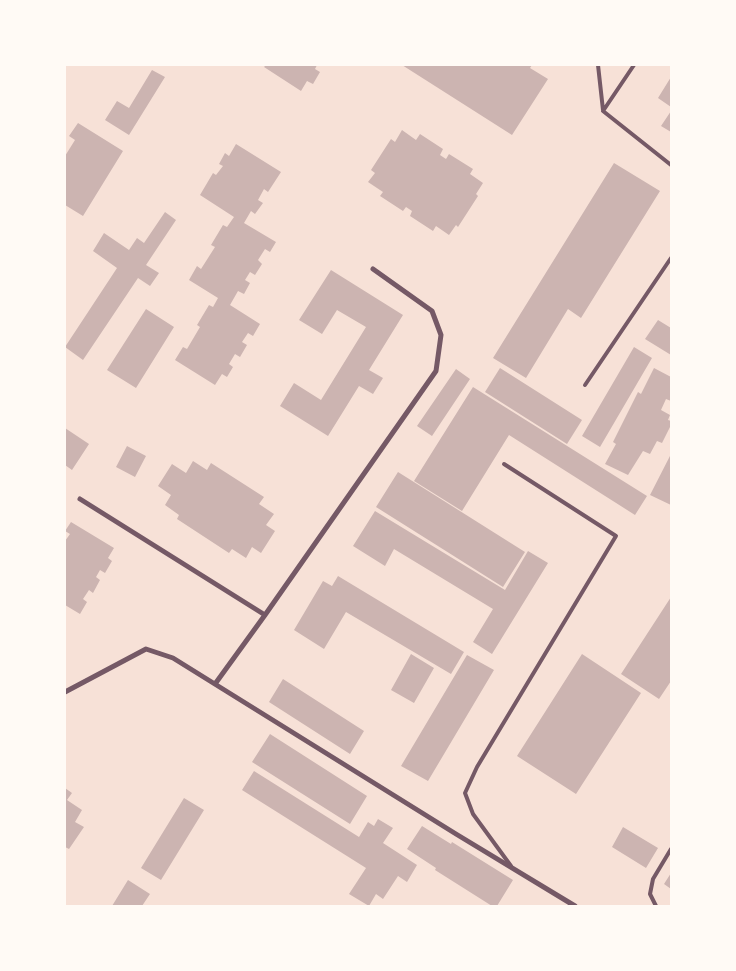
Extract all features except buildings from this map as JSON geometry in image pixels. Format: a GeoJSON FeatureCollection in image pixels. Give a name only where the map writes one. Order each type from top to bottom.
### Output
{"type":"FeatureCollection","features":[{"type":"Feature","properties":{"kind":"street"},"geometry":{"type":"LineString","coordinates":[[215,684],[436,370],[441,335],[432,311],[373,268]]}},
{"type":"Feature","properties":{"kind":"street"},"geometry":{"type":"LineString","coordinates":[[80,498],[265,615]]}},
{"type":"Feature","properties":{"kind":"street"},"geometry":{"type":"LineString","coordinates":[[65,692],[146,650],[173,658],[575,906]]}},
{"type":"Feature","properties":{"kind":"lane"},"geometry":{"type":"LineString","coordinates":[[598,65],[603,111],[671,165]]}},
{"type":"Feature","properties":{"kind":"lane"},"geometry":{"type":"LineString","coordinates":[[603,111],[634,65]]}},
{"type":"Feature","properties":{"kind":"lane"},"geometry":{"type":"LineString","coordinates":[[585,384],[671,258]]}},
{"type":"Feature","properties":{"kind":"lane"},"geometry":{"type":"LineString","coordinates":[[504,464],[616,536],[477,767],[465,794],[473,814],[513,868]]}},
{"type":"Feature","properties":{"kind":"lane"},"geometry":{"type":"LineString","coordinates":[[656,906],[650,894],[654,879],[671,850]]}}]}
